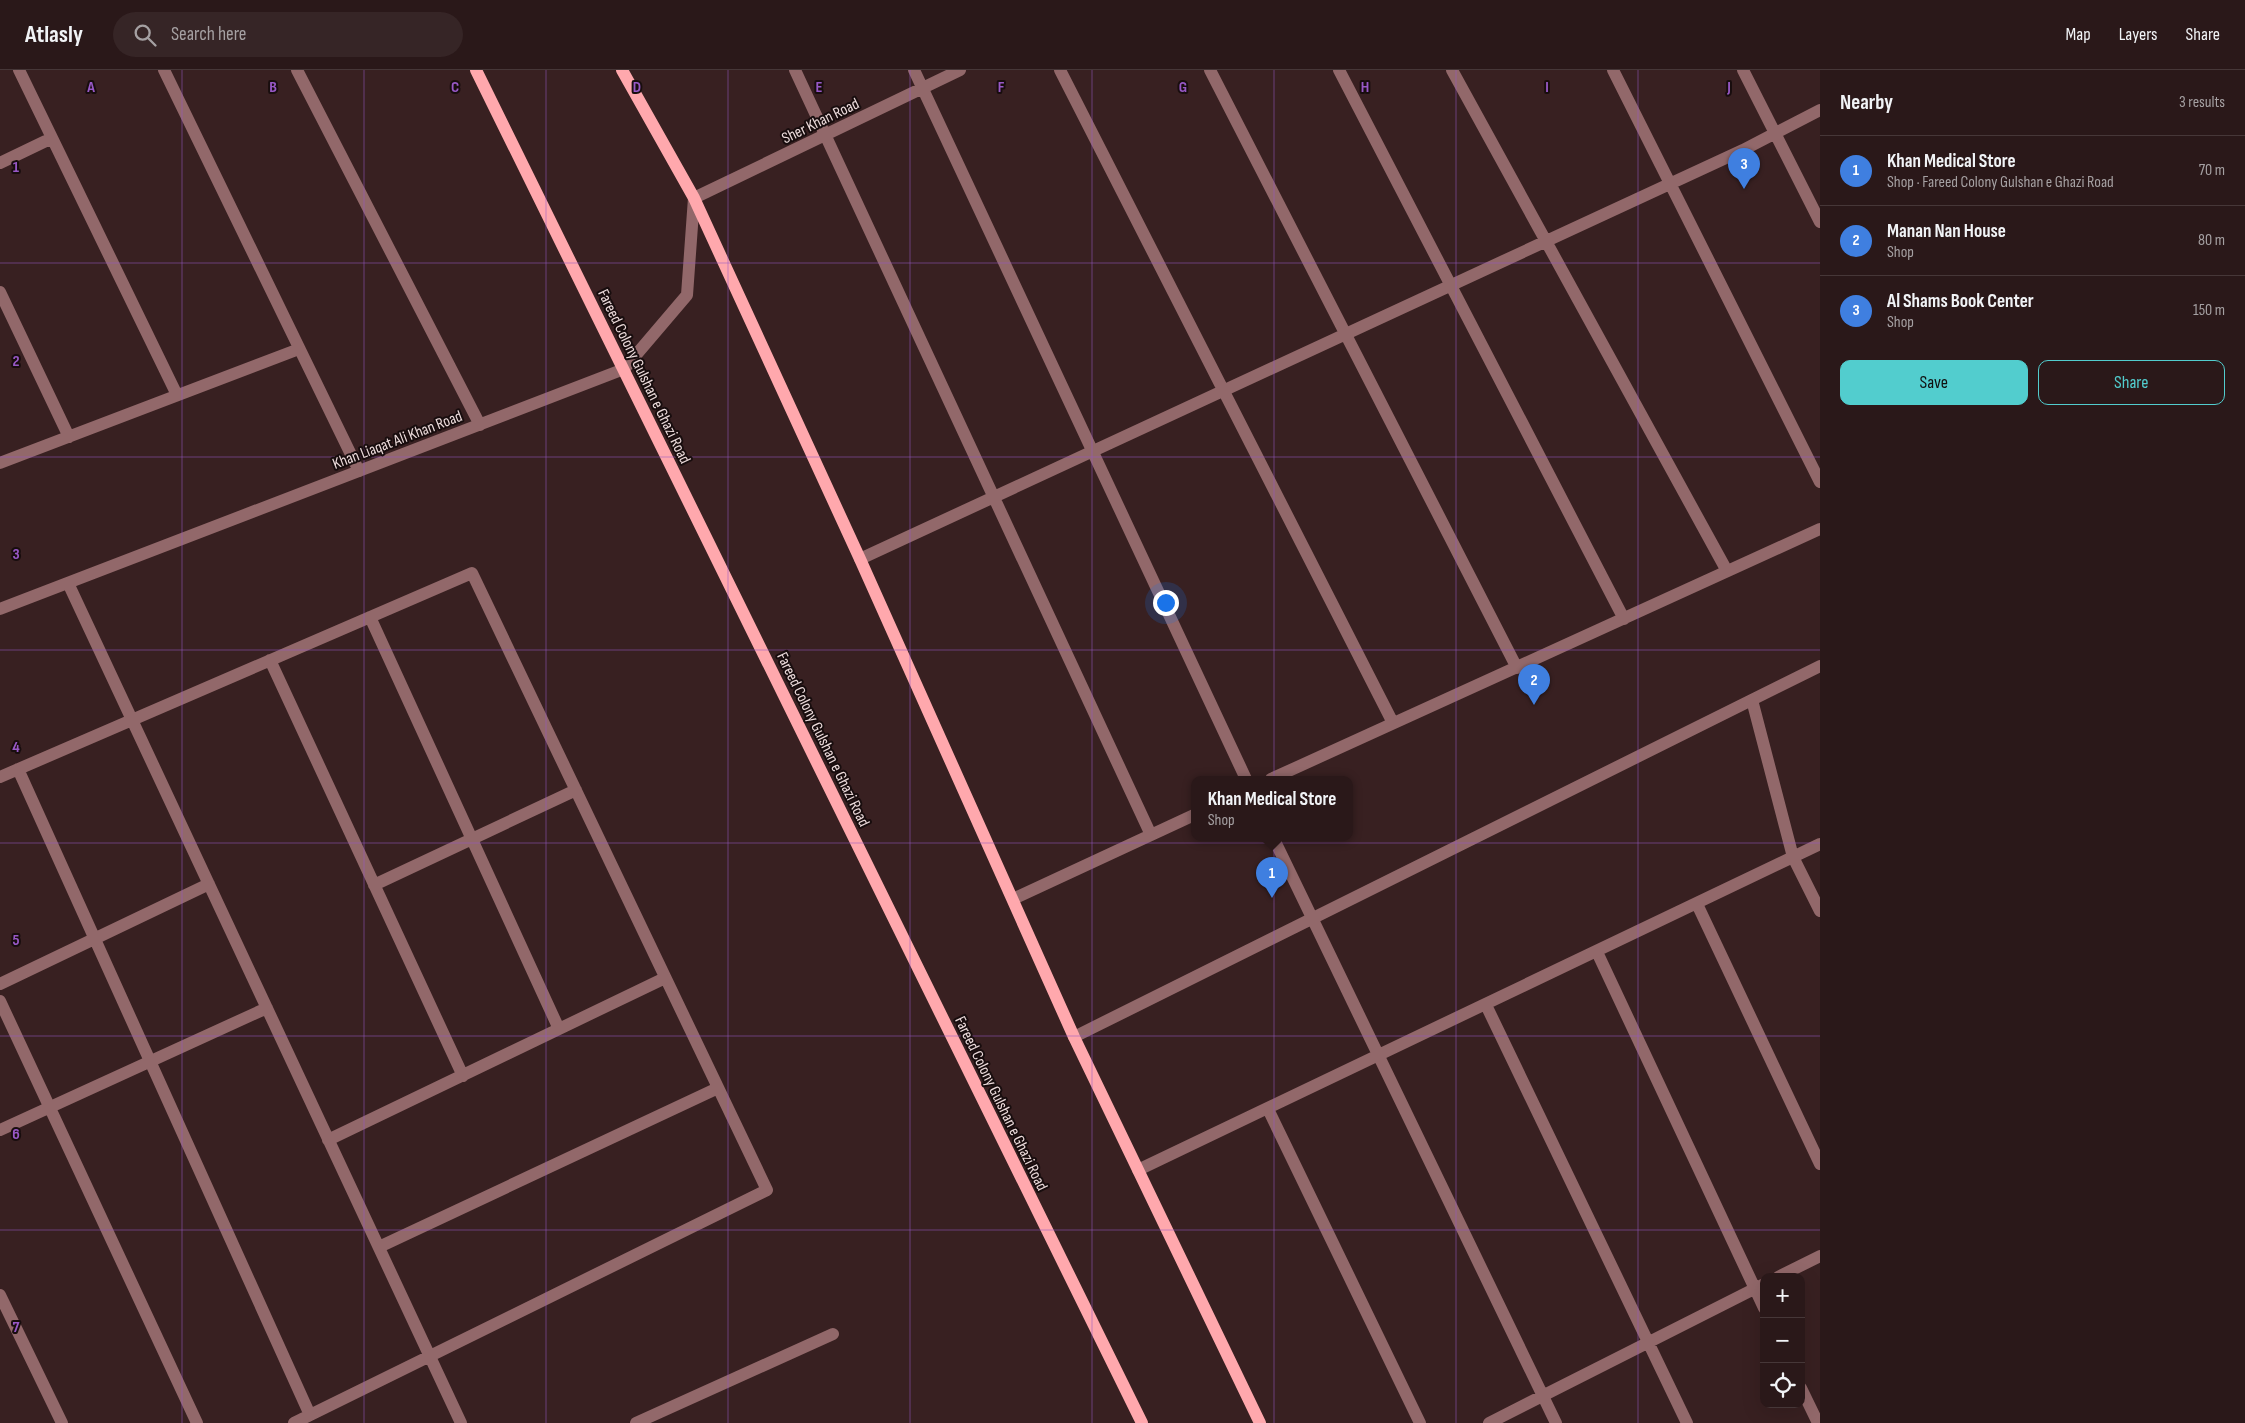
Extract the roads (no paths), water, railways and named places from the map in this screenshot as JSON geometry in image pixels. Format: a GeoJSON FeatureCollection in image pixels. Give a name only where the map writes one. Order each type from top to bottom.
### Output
{"type":"FeatureCollection","features":[{"type":"Feature","properties":{"kind":"main road","name":"Fareed Colony Gulshan e Ghazi Road"},"geometry":{"type":"LineString","coordinates":[[476,70],[1142,1423]]}},
{"type":"Feature","properties":{"kind":"main road"},"geometry":{"type":"LineString","coordinates":[[622,70],[694,198],[860,559],[1074,1037],[1260,1423]]}},
{"type":"Feature","properties":{"kind":"street"},"geometry":{"type":"LineString","coordinates":[[19,70],[177,395]]}},
{"type":"Feature","properties":{"kind":"street"},"geometry":{"type":"LineString","coordinates":[[164,70],[359,471]]}},
{"type":"Feature","properties":{"kind":"street"},"geometry":{"type":"LineString","coordinates":[[298,70],[480,425]]}},
{"type":"Feature","properties":{"kind":"street"},"geometry":{"type":"LineString","coordinates":[[795,70],[1151,835]]}},
{"type":"Feature","properties":{"kind":"street"},"geometry":{"type":"LineString","coordinates":[[914,70],[1245,776]]}},
{"type":"Feature","properties":{"kind":"street","name":"Sher Khan Road"},"geometry":{"type":"LineString","coordinates":[[694,198],[960,70]]}},
{"type":"Feature","properties":{"kind":"street"},"geometry":{"type":"LineString","coordinates":[[1060,70],[1393,723]]}},
{"type":"Feature","properties":{"kind":"street"},"geometry":{"type":"LineString","coordinates":[[1210,70],[1516,668]]}},
{"type":"Feature","properties":{"kind":"street"},"geometry":{"type":"LineString","coordinates":[[1339,70],[1624,619]]}},
{"type":"Feature","properties":{"kind":"street"},"geometry":{"type":"LineString","coordinates":[[1452,70],[1727,571]]}},
{"type":"Feature","properties":{"kind":"street"},"geometry":{"type":"LineString","coordinates":[[1613,70],[1820,482]]}},
{"type":"Feature","properties":{"kind":"street"},"geometry":{"type":"LineString","coordinates":[[1743,70],[1820,222]]}},
{"type":"Feature","properties":{"kind":"street"},"geometry":{"type":"LineString","coordinates":[[860,559],[1671,184],[1820,110]]}},
{"type":"Feature","properties":{"kind":"street"},"geometry":{"type":"LineString","coordinates":[[0,163],[52,138]]}},
{"type":"Feature","properties":{"kind":"street","name":"Khan Liaqat Ali Khan Road"},"geometry":{"type":"LineString","coordinates":[[0,609],[624,369],[687,296],[694,198]]}},
{"type":"Feature","properties":{"kind":"street"},"geometry":{"type":"LineString","coordinates":[[0,292],[69,437]]}},
{"type":"Feature","properties":{"kind":"street"},"geometry":{"type":"LineString","coordinates":[[0,463],[300,349]]}},
{"type":"Feature","properties":{"kind":"street"},"geometry":{"type":"LineString","coordinates":[[1278,776],[1820,529]]}},
{"type":"Feature","properties":{"kind":"street"},"geometry":{"type":"LineString","coordinates":[[0,776],[472,573],[767,1190],[294,1423]]}},
{"type":"Feature","properties":{"kind":"street"},"geometry":{"type":"LineString","coordinates":[[68,583],[461,1423]]}},
{"type":"Feature","properties":{"kind":"street"},"geometry":{"type":"LineString","coordinates":[[370,617],[559,1029]]}},
{"type":"Feature","properties":{"kind":"street"},"geometry":{"type":"LineString","coordinates":[[270,660],[463,1076]]}},
{"type":"Feature","properties":{"kind":"street"},"geometry":{"type":"LineString","coordinates":[[1074,1037],[1820,666]]}},
{"type":"Feature","properties":{"kind":"street"},"geometry":{"type":"LineString","coordinates":[[1752,700],[1793,857],[1820,911]]}},
{"type":"Feature","properties":{"kind":"street"},"geometry":{"type":"LineString","coordinates":[[18,769],[310,1415]]}},
{"type":"Feature","properties":{"kind":"street"},"geometry":{"type":"LineString","coordinates":[[374,885],[576,790]]}},
{"type":"Feature","properties":{"kind":"street"},"geometry":{"type":"LineString","coordinates":[[1013,899],[1191,816]]}},
{"type":"Feature","properties":{"kind":"street"},"geometry":{"type":"LineString","coordinates":[[1275,841],[1556,1423]]}},
{"type":"Feature","properties":{"kind":"street"},"geometry":{"type":"LineString","coordinates":[[1138,1170],[1379,1057],[1820,844]]}},
{"type":"Feature","properties":{"kind":"street"},"geometry":{"type":"LineString","coordinates":[[0,984],[209,884]]}},
{"type":"Feature","properties":{"kind":"street"},"geometry":{"type":"LineString","coordinates":[[1697,904],[1820,1164]]}},
{"type":"Feature","properties":{"kind":"street"},"geometry":{"type":"LineString","coordinates":[[1489,1423],[1759,1287],[1597,952]]}},
{"type":"Feature","properties":{"kind":"street"},"geometry":{"type":"LineString","coordinates":[[328,1140],[665,978]]}},
{"type":"Feature","properties":{"kind":"street"},"geometry":{"type":"LineString","coordinates":[[0,1001],[197,1423]]}},
{"type":"Feature","properties":{"kind":"street"},"geometry":{"type":"LineString","coordinates":[[1486,1005],[1687,1423]]}},
{"type":"Feature","properties":{"kind":"street"},"geometry":{"type":"LineString","coordinates":[[0,1130],[267,1008]]}},
{"type":"Feature","properties":{"kind":"street"},"geometry":{"type":"LineString","coordinates":[[379,1247],[718,1088]]}},
{"type":"Feature","properties":{"kind":"street"},"geometry":{"type":"LineString","coordinates":[[1268,1109],[1420,1423]]}},
{"type":"Feature","properties":{"kind":"street"},"geometry":{"type":"LineString","coordinates":[[1786,1273],[1820,1256]]}},
{"type":"Feature","properties":{"kind":"street"},"geometry":{"type":"LineString","coordinates":[[0,1295],[62,1423]]}},
{"type":"Feature","properties":{"kind":"street"},"geometry":{"type":"LineString","coordinates":[[636,1423],[833,1334]]}},
{"type":"Feature","properties":{"kind":"street"},"geometry":{"type":"LineString","coordinates":[[1805,1396],[1818,1423]]}},
{"type":"Feature","properties":{"kind":"place","name":"Al Shams Book Center"},"geometry":{"type":"Point","coordinates":[1744,189]}},
{"type":"Feature","properties":{"kind":"place","name":"Manan Nan House"},"geometry":{"type":"Point","coordinates":[1534,705]}},
{"type":"Feature","properties":{"kind":"place","name":"Khan Medical Store"},"geometry":{"type":"Point","coordinates":[1272,898]}}]}
